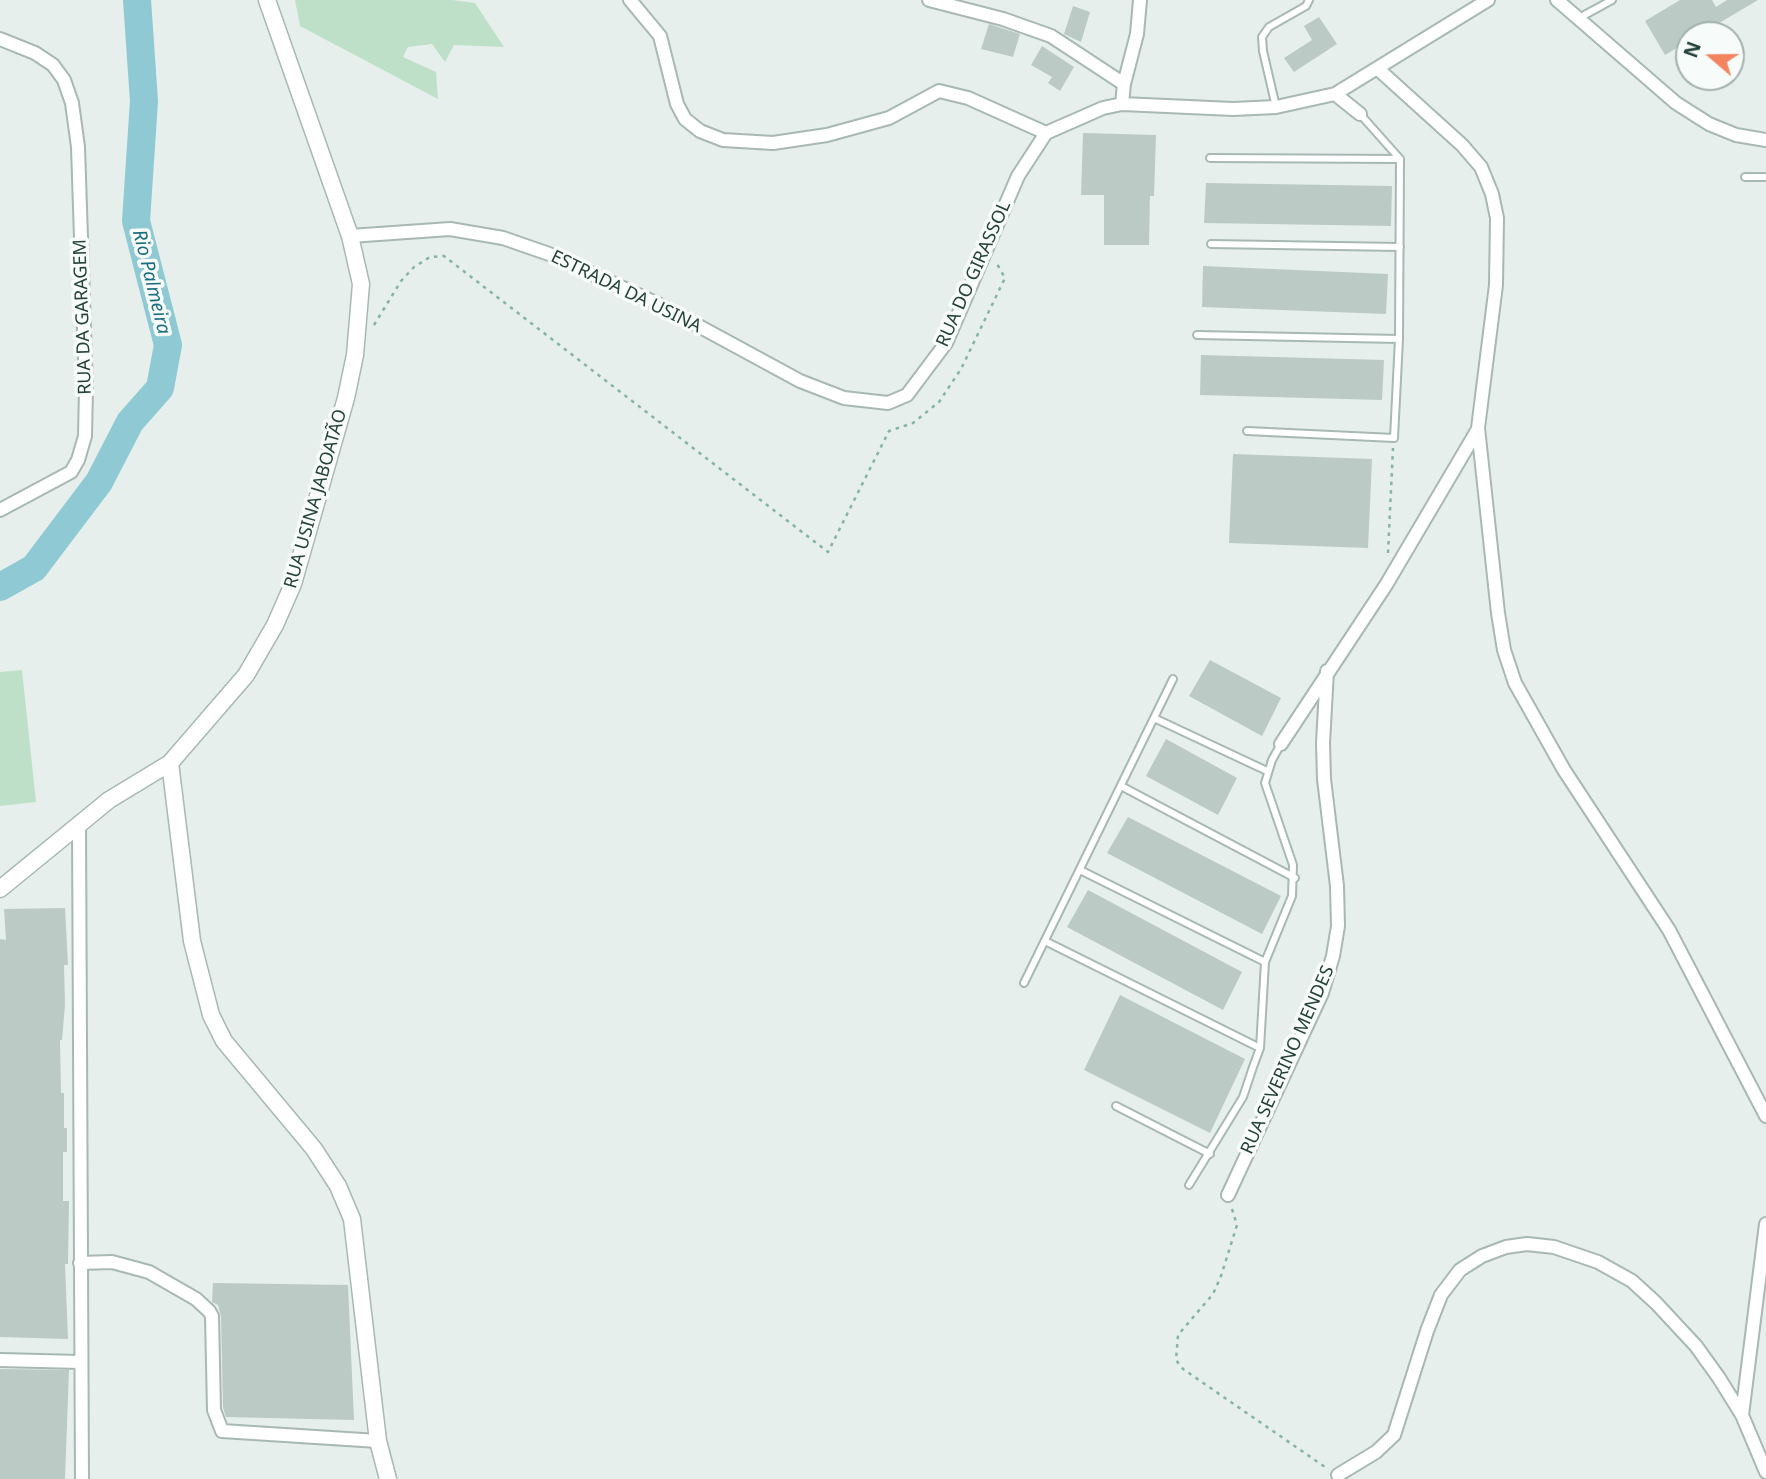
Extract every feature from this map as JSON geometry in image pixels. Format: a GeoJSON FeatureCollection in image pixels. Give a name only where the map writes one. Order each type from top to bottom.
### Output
{"type":"FeatureCollection","features":[{"type":"Feature","properties":{"kind":"street","name":"RUA USINA JABOATÃO"},"geometry":{"type":"LineString","coordinates":[[0,889],[118,794],[170,763],[246,675],[275,625],[293,584],[355,355],[361,284],[350,236],[268,0]]}},
{"type":"Feature","properties":{"kind":"street"},"geometry":{"type":"LineString","coordinates":[[630,0],[660,36],[677,104],[685,119],[700,131],[723,140],[773,143],[827,135],[888,118],[939,92],[968,98],[1046,133],[1103,108],[1122,104],[1233,109],[1276,107],[1335,94],[1488,0]]}},
{"type":"Feature","properties":{"kind":"street"},"geometry":{"type":"LineString","coordinates":[[929,0],[1003,19],[1051,36],[1124,84]]}},
{"type":"Feature","properties":{"kind":"street"},"geometry":{"type":"LineString","coordinates":[[1122,104],[1124,84],[1137,34],[1140,0]]}},
{"type":"Feature","properties":{"kind":"street"},"geometry":{"type":"LineString","coordinates":[[1557,0],[1676,103],[1709,124],[1736,135],[1766,140]]}},
{"type":"Feature","properties":{"kind":"street","name":"RUA DA GARAGEM"},"geometry":{"type":"LineString","coordinates":[[0,39],[35,53],[53,65],[64,80],[72,103],[78,147],[85,436],[78,460],[71,472],[0,510]]}},
{"type":"Feature","properties":{"kind":"street"},"geometry":{"type":"LineString","coordinates":[[1378,69],[1462,145],[1481,167],[1492,194],[1497,218],[1496,285],[1478,428],[1500,625],[1515,683],[1564,770],[1669,930],[1766,1116]]}},
{"type":"Feature","properties":{"kind":"street"},"geometry":{"type":"LineString","coordinates":[[1335,94],[1360,114]]}},
{"type":"Feature","properties":{"kind":"street","name":"RUA DO GIRASSOL"},"geometry":{"type":"LineString","coordinates":[[888,403],[907,394],[946,343],[1017,176],[1046,133]]}},
{"type":"Feature","properties":{"kind":"street","name":"ESTRADA DA USINA"},"geometry":{"type":"LineString","coordinates":[[350,236],[450,229],[503,238],[549,254],[660,305],[800,381],[844,398],[888,403]]}},
{"type":"Feature","properties":{"kind":"street"},"geometry":{"type":"LineString","coordinates":[[1281,744],[1386,584],[1478,428]]}},
{"type":"Feature","properties":{"kind":"street","name":"RUA SEVERINO MENDES"},"geometry":{"type":"LineString","coordinates":[[1228,1195],[1322,993],[1333,956],[1338,926],[1337,886],[1324,779],[1327,671]]}},
{"type":"Feature","properties":{"kind":"street"},"geometry":{"type":"LineString","coordinates":[[170,763],[192,941],[211,1015],[224,1041],[314,1149],[338,1186],[352,1219],[378,1441],[388,1479]]}},
{"type":"Feature","properties":{"kind":"street"},"geometry":{"type":"LineString","coordinates":[[79,823],[82,1479]]}},
{"type":"Feature","properties":{"kind":"street"},"geometry":{"type":"LineString","coordinates":[[1742,1415],[1766,1224]]}},
{"type":"Feature","properties":{"kind":"street"},"geometry":{"type":"LineString","coordinates":[[1338,1475],[1376,1452],[1394,1435],[1441,1295],[1460,1270],[1482,1256],[1506,1247],[1527,1244],[1554,1247],[1598,1262],[1632,1281],[1696,1346],[1742,1415],[1766,1472]]}},
{"type":"Feature","properties":{"kind":"street"},"geometry":{"type":"LineString","coordinates":[[80,1263],[112,1262],[149,1272],[196,1299],[209,1311],[212,1316],[214,1410],[222,1431],[378,1441]]}},
{"type":"Feature","properties":{"kind":"street"},"geometry":{"type":"LineString","coordinates":[[0,1360],[80,1362]]}},
{"type":"Feature","properties":{"kind":"lane"},"geometry":{"type":"LineString","coordinates":[[1276,107],[1262,37],[1269,27],[1306,6],[1309,0]]}},
{"type":"Feature","properties":{"kind":"lane"},"geometry":{"type":"LineString","coordinates":[[1579,18],[1612,0]]}},
{"type":"Feature","properties":{"kind":"lane"},"geometry":{"type":"LineString","coordinates":[[1247,431],[1394,438],[1399,339],[1400,159],[1360,114]]}},
{"type":"Feature","properties":{"kind":"lane"},"geometry":{"type":"LineString","coordinates":[[1210,158],[1400,159]]}},
{"type":"Feature","properties":{"kind":"lane"},"geometry":{"type":"LineString","coordinates":[[1745,177],[1766,177]]}},
{"type":"Feature","properties":{"kind":"lane"},"geometry":{"type":"LineString","coordinates":[[1211,244],[1400,247]]}},
{"type":"Feature","properties":{"kind":"lane"},"geometry":{"type":"LineString","coordinates":[[1197,335],[1399,339]]}},
{"type":"Feature","properties":{"kind":"lane"},"geometry":{"type":"LineString","coordinates":[[1024,983],[1173,679]]}},
{"type":"Feature","properties":{"kind":"lane"},"geometry":{"type":"LineString","coordinates":[[1154,718],[1267,771]]}},
{"type":"Feature","properties":{"kind":"lane"},"geometry":{"type":"LineString","coordinates":[[1189,1185],[1242,1097],[1260,1048],[1265,962],[1286,915],[1295,878],[1265,783],[1267,771],[1281,744]]}},
{"type":"Feature","properties":{"kind":"lane"},"geometry":{"type":"LineString","coordinates":[[1121,786],[1295,878]]}},
{"type":"Feature","properties":{"kind":"lane"},"geometry":{"type":"LineString","coordinates":[[1080,870],[1265,962]]}},
{"type":"Feature","properties":{"kind":"lane"},"geometry":{"type":"LineString","coordinates":[[1045,941],[1260,1048]]}},
{"type":"Feature","properties":{"kind":"lane"},"geometry":{"type":"LineString","coordinates":[[1116,1107],[1210,1154]]}},
{"type":"Feature","properties":{"kind":"path"},"geometry":{"type":"LineString","coordinates":[[355,355],[401,281],[430,257],[443,256],[828,552],[889,431],[913,423],[939,402],[961,369],[1004,278],[987,244]]}},
{"type":"Feature","properties":{"kind":"path"},"geometry":{"type":"LineString","coordinates":[[1387,558],[1394,438]]}},
{"type":"Feature","properties":{"kind":"path"},"geometry":{"type":"LineString","coordinates":[[1228,1195],[1237,1225],[1228,1256],[1213,1294],[1178,1335],[1176,1360],[1183,1369],[1237,1404],[1303,1455],[1338,1475]]}},
{"type":"Feature","properties":{"kind":"green space"},"geometry":{"type":"Polygon","coordinates":[[[295,0],[452,0],[475,3],[504,47],[454,45],[445,62],[432,44],[408,47],[403,57],[436,72],[438,99],[300,26],[295,0]]]}},
{"type":"Feature","properties":{"kind":"green space"},"geometry":{"type":"Polygon","coordinates":[[[22,670],[36,802],[0,806],[0,672],[22,670]]]}},
{"type":"Feature","properties":{"kind":"building"},"geometry":{"type":"Polygon","coordinates":[[[1680,0],[1712,0],[1716,7],[1727,0],[1758,0],[1723,21],[1675,21],[1675,49],[1665,55],[1645,21],[1680,0]]]}},
{"type":"Feature","properties":{"kind":"building"},"geometry":{"type":"Polygon","coordinates":[[[1073,6],[1090,12],[1081,42],[1064,34],[1073,6]]]}},
{"type":"Feature","properties":{"kind":"building"},"geometry":{"type":"Polygon","coordinates":[[[1319,17],[1337,44],[1294,72],[1284,58],[1312,40],[1304,26],[1319,17]]]}},
{"type":"Feature","properties":{"kind":"building"},"geometry":{"type":"Polygon","coordinates":[[[989,24],[1020,34],[1013,57],[981,49],[989,24]]]}},
{"type":"Feature","properties":{"kind":"building"},"geometry":{"type":"Polygon","coordinates":[[[1042,46],[1074,67],[1060,91],[1048,83],[1052,77],[1031,65],[1042,46]]]}},
{"type":"Feature","properties":{"kind":"building"},"geometry":{"type":"Polygon","coordinates":[[[1083,133],[1156,135],[1154,196],[1150,196],[1149,245],[1104,245],[1104,195],[1081,195],[1083,133]]]}},
{"type":"Feature","properties":{"kind":"building"},"geometry":{"type":"Polygon","coordinates":[[[1206,183],[1392,186],[1391,226],[1204,223],[1206,183]]]}},
{"type":"Feature","properties":{"kind":"building"},"geometry":{"type":"Polygon","coordinates":[[[1203,266],[1388,274],[1386,314],[1202,307],[1203,266]]]}},
{"type":"Feature","properties":{"kind":"building"},"geometry":{"type":"Polygon","coordinates":[[[1201,355],[1384,360],[1382,400],[1200,395],[1201,355]]]}},
{"type":"Feature","properties":{"kind":"building"},"geometry":{"type":"Polygon","coordinates":[[[1233,454],[1372,459],[1368,548],[1229,543],[1233,454]]]}},
{"type":"Feature","properties":{"kind":"building"},"geometry":{"type":"Polygon","coordinates":[[[1210,660],[1281,698],[1262,736],[1189,696],[1210,660]]]}},
{"type":"Feature","properties":{"kind":"building"},"geometry":{"type":"Polygon","coordinates":[[[1166,739],[1237,778],[1218,815],[1146,776],[1166,739]]]}},
{"type":"Feature","properties":{"kind":"building"},"geometry":{"type":"Polygon","coordinates":[[[1128,817],[1281,896],[1262,934],[1107,853],[1128,817]]]}},
{"type":"Feature","properties":{"kind":"building"},"geometry":{"type":"Polygon","coordinates":[[[1088,890],[1242,972],[1223,1010],[1067,927],[1088,890]]]}},
{"type":"Feature","properties":{"kind":"building"},"geometry":{"type":"Polygon","coordinates":[[[65,908],[68,965],[64,965],[65,1005],[60,1040],[61,1093],[64,1093],[64,1128],[67,1128],[67,1152],[63,1152],[63,1201],[69,1201],[68,1264],[65,1264],[68,1339],[0,1337],[0,939],[6,940],[4,909],[65,908]]]}},
{"type":"Feature","properties":{"kind":"building"},"geometry":{"type":"Polygon","coordinates":[[[1120,995],[1245,1059],[1210,1133],[1084,1070],[1120,995]]]}},
{"type":"Feature","properties":{"kind":"building"},"geometry":{"type":"Polygon","coordinates":[[[213,1283],[348,1285],[354,1420],[226,1417],[223,1408],[221,1316],[218,1305],[212,1302],[213,1283]]]}},
{"type":"Feature","properties":{"kind":"building"},"geometry":{"type":"Polygon","coordinates":[[[0,1369],[69,1370],[65,1479],[0,1479],[0,1369]]]}},
{"type":"Feature","properties":{"kind":"waterway","name":"Rio Palmeira"},"geometry":{"type":"LineString","coordinates":[[0,587],[34,568],[99,482],[130,422],[160,388],[168,345],[136,221],[144,101],[137,0]]}}]}
